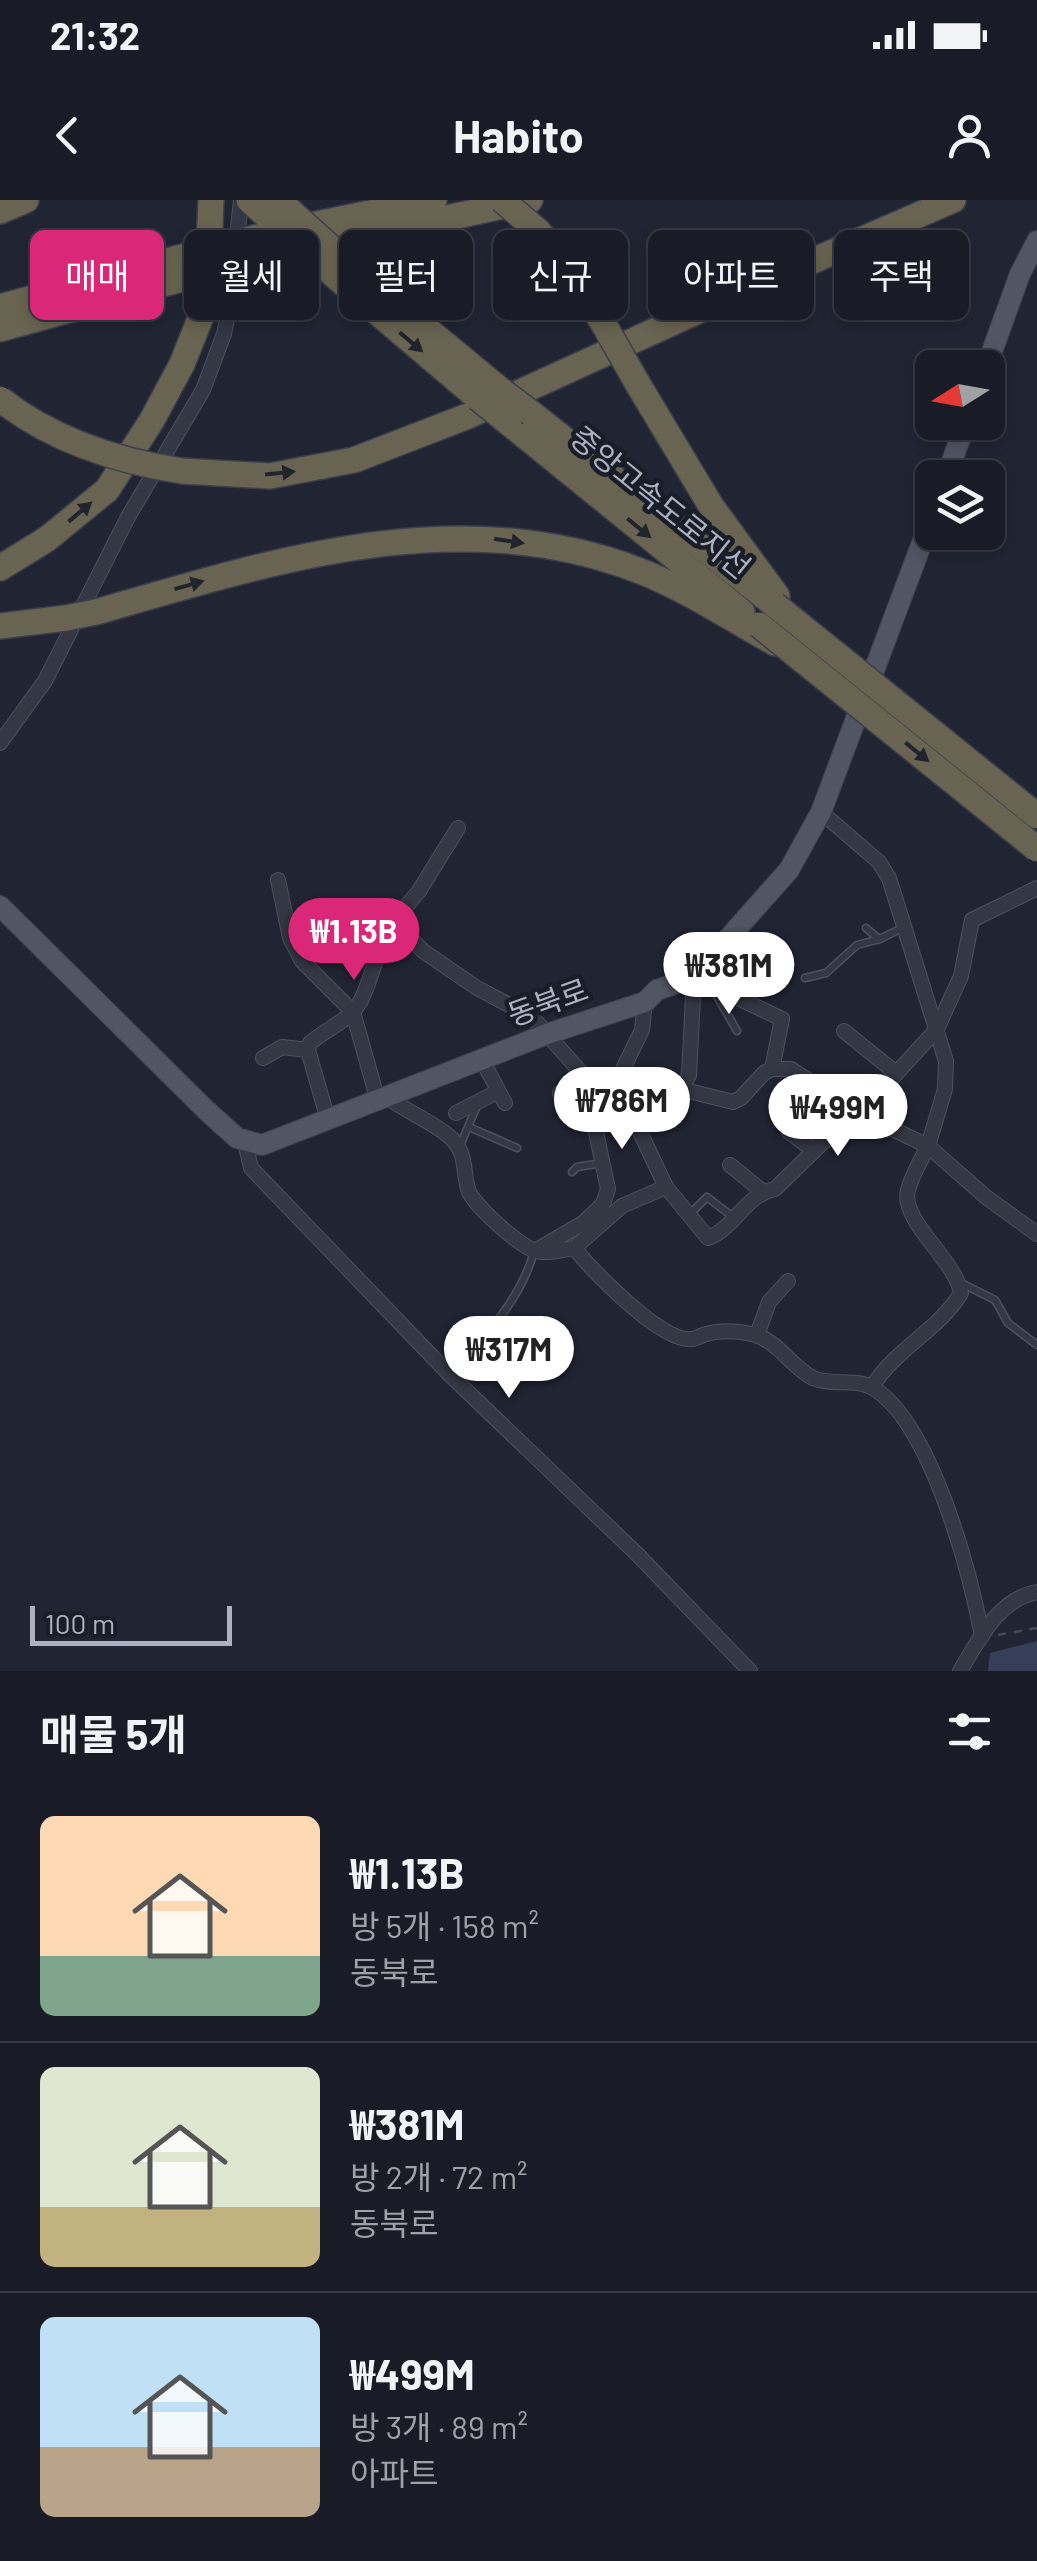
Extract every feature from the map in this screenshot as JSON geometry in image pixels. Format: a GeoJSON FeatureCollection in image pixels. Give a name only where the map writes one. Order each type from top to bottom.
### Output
{"type":"FeatureCollection","features":[{"type":"Feature","properties":{"kind":"highway"},"geometry":{"type":"LineString","coordinates":[[0,212],[26,200]]}},
{"type":"Feature","properties":{"kind":"highway"},"geometry":{"type":"LineString","coordinates":[[0,568],[47,539],[106,490],[152,420],[200,320],[208,274],[212,200]]}},
{"type":"Feature","properties":{"kind":"highway","name":"중앙고속도로지선"},"geometry":{"type":"LineString","coordinates":[[249,200],[339,269]]}},
{"type":"Feature","properties":{"kind":"highway","name":"중앙고속도로지선"},"geometry":{"type":"LineString","coordinates":[[278,200],[339,265]]}},
{"type":"Feature","properties":{"kind":"highway"},"geometry":{"type":"LineString","coordinates":[[319,232],[434,200]]}},
{"type":"Feature","properties":{"kind":"highway"},"geometry":{"type":"LineString","coordinates":[[502,200],[538,231],[563,260],[711,506],[798,624]]}},
{"type":"Feature","properties":{"kind":"highway"},"geometry":{"type":"LineString","coordinates":[[319,237],[530,200]]}},
{"type":"Feature","properties":{"kind":"highway"},"geometry":{"type":"LineString","coordinates":[[0,399],[34,422],[104,454],[182,472],[270,476],[354,460],[468,416],[708,306],[954,200]]}},
{"type":"Feature","properties":{"kind":"highway"},"geometry":{"type":"LineString","coordinates":[[0,306],[184,268]]}},
{"type":"Feature","properties":{"kind":"highway"},"geometry":{"type":"LineString","coordinates":[[0,329],[176,270]]}},
{"type":"Feature","properties":{"kind":"highway","name":"중앙고속도로지선"},"geometry":{"type":"LineString","coordinates":[[401,320],[767,615],[795,654],[1037,849]]}},
{"type":"Feature","properties":{"kind":"highway"},"geometry":{"type":"LineString","coordinates":[[0,626],[96,612],[216,578],[340,550],[416,538],[492,538],[582,554],[642,571],[795,654]]}},
{"type":"Feature","properties":{"kind":"highway","name":"중앙고속도로지선"},"geometry":{"type":"LineString","coordinates":[[767,615],[798,624],[1037,816]]}},
{"type":"Feature","properties":{"kind":"main road"},"geometry":{"type":"LineString","coordinates":[[993,350],[1035,243]]}},
{"type":"Feature","properties":{"kind":"main road","name":"동북로"},"geometry":{"type":"LineString","coordinates":[[244,1138],[262,1145],[547,1034],[645,1002],[657,990],[703,981],[717,950],[789,870],[821,812],[919,550]]}},
{"type":"Feature","properties":{"kind":"main road"},"geometry":{"type":"LineString","coordinates":[[0,906],[206,1110],[236,1138],[244,1138]]}},
{"type":"Feature","properties":{"kind":"street"},"geometry":{"type":"LineString","coordinates":[[0,743],[45,681],[128,517],[204,390],[230,304],[241,200]]}},
{"type":"Feature","properties":{"kind":"street"},"geometry":{"type":"LineString","coordinates":[[821,812],[879,862],[888,878],[946,1061],[945,1089],[928,1146],[908,1190],[907,1203],[959,1282],[961,1293],[942,1318],[883,1370],[872,1387]]}},
{"type":"Feature","properties":{"kind":"street"},"geometry":{"type":"LineString","coordinates":[[328,1120],[308,1050],[310,1043],[353,1012],[362,1000],[382,948],[384,932],[419,891],[458,828]]}},
{"type":"Feature","properties":{"kind":"street"},"geometry":{"type":"LineString","coordinates":[[278,880],[290,938],[302,961],[353,1012],[383,1099],[452,1138],[465,1160],[472,1199],[506,1231],[534,1251],[574,1248],[622,1206],[666,1187]]}},
{"type":"Feature","properties":{"kind":"street"},"geometry":{"type":"LineString","coordinates":[[631,1113],[666,1187],[708,1238],[716,1235],[762,1191],[775,1189],[855,1111],[873,1099],[937,1028],[960,976],[970,924],[975,917],[1008,905],[1037,888]]}},
{"type":"Feature","properties":{"kind":"street"},"geometry":{"type":"LineString","coordinates":[[394,922],[423,951],[477,988],[520,1008],[547,1034],[605,1106]]}},
{"type":"Feature","properties":{"kind":"street"},"geometry":{"type":"LineString","coordinates":[[717,950],[772,982]]}},
{"type":"Feature","properties":{"kind":"street"},"geometry":{"type":"LineString","coordinates":[[560,1092],[631,1113],[681,1089],[689,1075],[703,981],[782,1019],[772,1069]]}},
{"type":"Feature","properties":{"kind":"street"},"geometry":{"type":"LineString","coordinates":[[534,1251],[582,1223],[603,1204],[608,1189],[596,1132],[642,1030],[645,1002]]}},
{"type":"Feature","properties":{"kind":"street"},"geometry":{"type":"LineString","coordinates":[[844,1031],[896,1073]]}},
{"type":"Feature","properties":{"kind":"street"},"geometry":{"type":"LineString","coordinates":[[263,1058],[282,1047],[308,1050]]}},
{"type":"Feature","properties":{"kind":"street"},"geometry":{"type":"LineString","coordinates":[[456,1113],[478,1102],[501,1098],[482,1060]]}},
{"type":"Feature","properties":{"kind":"street"},"geometry":{"type":"LineString","coordinates":[[681,1089],[732,1102],[772,1069],[798,1071],[855,1111],[928,1146],[986,1197],[1037,1234]]}},
{"type":"Feature","properties":{"kind":"street"},"geometry":{"type":"LineString","coordinates":[[788,1132],[814,1151]]}},
{"type":"Feature","properties":{"kind":"street"},"geometry":{"type":"LineString","coordinates":[[244,1138],[251,1168],[448,1372],[637,1554],[750,1671]]}},
{"type":"Feature","properties":{"kind":"street"},"geometry":{"type":"LineString","coordinates":[[730,1165],[762,1191]]}},
{"type":"Feature","properties":{"kind":"street"},"geometry":{"type":"LineString","coordinates":[[574,1248],[625,1302],[670,1336],[691,1340],[726,1330],[756,1335],[814,1378],[872,1387],[907,1421],[935,1479],[971,1581],[982,1636]]}},
{"type":"Feature","properties":{"kind":"street"},"geometry":{"type":"LineString","coordinates":[[756,1335],[768,1302],[788,1281]]}},
{"type":"Feature","properties":{"kind":"street"},"geometry":{"type":"LineString","coordinates":[[960,1671],[996,1614],[1026,1594],[1037,1592]]}},
{"type":"Feature","properties":{"kind":"lane"},"geometry":{"type":"LineString","coordinates":[[805,978],[826,972],[858,945],[880,940],[903,927]]}},
{"type":"Feature","properties":{"kind":"lane"},"geometry":{"type":"LineString","coordinates":[[866,928],[880,940]]}},
{"type":"Feature","properties":{"kind":"lane"},"geometry":{"type":"LineString","coordinates":[[703,981],[736,1032]]}},
{"type":"Feature","properties":{"kind":"lane"},"geometry":{"type":"LineString","coordinates":[[456,1146],[478,1102]]}},
{"type":"Feature","properties":{"kind":"lane"},"geometry":{"type":"LineString","coordinates":[[468,1126],[517,1148]]}},
{"type":"Feature","properties":{"kind":"lane"},"geometry":{"type":"LineString","coordinates":[[572,1172],[577,1166],[603,1163]]}},
{"type":"Feature","properties":{"kind":"lane"},"geometry":{"type":"LineString","coordinates":[[689,1215],[707,1197],[734,1218]]}},
{"type":"Feature","properties":{"kind":"lane"},"geometry":{"type":"LineString","coordinates":[[448,1372],[489,1332],[526,1272],[534,1251]]}},
{"type":"Feature","properties":{"kind":"lane"},"geometry":{"type":"LineString","coordinates":[[959,1282],[994,1300],[1008,1323],[1037,1345]]}},
{"type":"Feature","properties":{"kind":"path"},"geometry":{"type":"LineString","coordinates":[[982,1636],[1037,1628]]}},
{"type":"Feature","properties":{"kind":"water"},"geometry":{"type":"Polygon","coordinates":[[[1037,1641],[1037,1671],[988,1671],[990,1653],[1037,1641]]]}}]}
